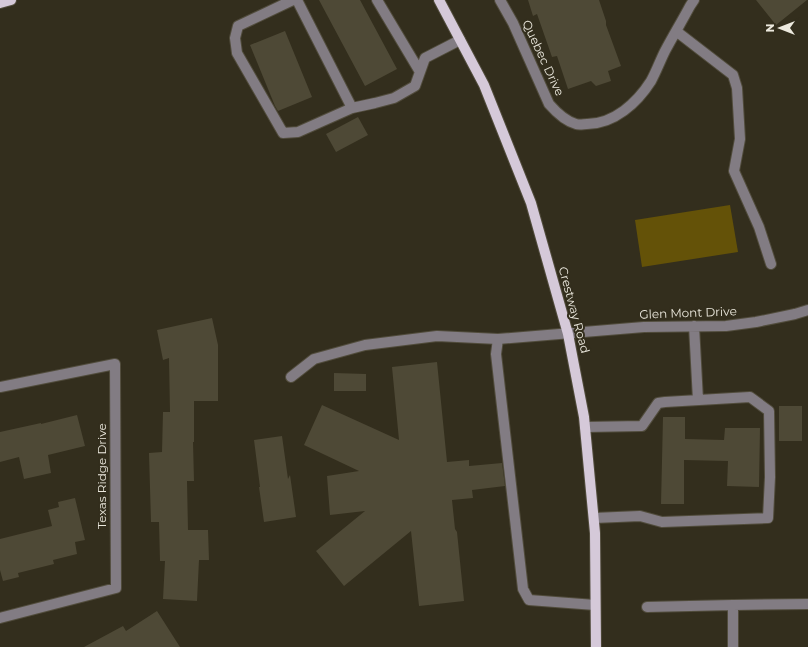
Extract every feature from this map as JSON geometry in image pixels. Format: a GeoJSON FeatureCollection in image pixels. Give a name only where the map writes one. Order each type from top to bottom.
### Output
{"type":"FeatureCollection","features":[{"type":"Feature","properties":{"kind":"main road"},"geometry":{"type":"LineString","coordinates":[[0,3],[10,0]]}},
{"type":"Feature","properties":{"kind":"main road","name":"Crestway Road"},"geometry":{"type":"LineString","coordinates":[[439,0],[484,85],[531,202],[568,334],[584,417],[594,518],[596,647]]}},
{"type":"Feature","properties":{"kind":"street"},"geometry":{"type":"LineString","coordinates":[[293,0],[238,26],[235,38],[237,54],[283,133],[298,132],[352,108],[394,98],[415,86],[425,58],[460,40]]}},
{"type":"Feature","properties":{"kind":"street"},"geometry":{"type":"LineString","coordinates":[[297,0],[352,108]]}},
{"type":"Feature","properties":{"kind":"street"},"geometry":{"type":"LineString","coordinates":[[377,0],[420,72]]}},
{"type":"Feature","properties":{"kind":"street","name":"Quebec Drive"},"geometry":{"type":"LineString","coordinates":[[500,0],[549,104],[558,114],[577,125],[596,124],[611,118],[625,110],[637,99],[650,83],[665,51],[694,0]]}},
{"type":"Feature","properties":{"kind":"street"},"geometry":{"type":"LineString","coordinates":[[676,31],[733,75],[737,88],[740,139],[734,171],[759,227],[771,264]]}},
{"type":"Feature","properties":{"kind":"street","name":"Glen Mont Drive"},"geometry":{"type":"LineString","coordinates":[[292,377],[314,359],[365,345],[437,336],[498,339],[644,327],[726,326],[756,322],[808,310]]}},
{"type":"Feature","properties":{"kind":"street"},"geometry":{"type":"LineString","coordinates":[[694,326],[698,400]]}},
{"type":"Feature","properties":{"kind":"street"},"geometry":{"type":"LineString","coordinates":[[498,339],[496,354],[523,589],[529,600],[595,605]]}},
{"type":"Feature","properties":{"kind":"street","name":"Texas Ridge Drive"},"geometry":{"type":"LineString","coordinates":[[0,387],[115,364],[116,588],[0,618]]}},
{"type":"Feature","properties":{"kind":"street"},"geometry":{"type":"LineString","coordinates":[[585,427],[642,426],[658,403],[665,402],[750,397],[769,411],[770,477],[768,518],[662,522],[640,516],[594,518]]}},
{"type":"Feature","properties":{"kind":"street"},"geometry":{"type":"LineString","coordinates":[[647,607],[808,604]]}},
{"type":"Feature","properties":{"kind":"street"},"geometry":{"type":"LineString","coordinates":[[733,605],[733,647]]}},
{"type":"Feature","properties":{"kind":"shaded area"},"geometry":{"type":"Polygon","coordinates":[[[730,205],[738,252],[642,267],[635,220],[730,205]]]}},
{"type":"Feature","properties":{"kind":"building"},"geometry":{"type":"Polygon","coordinates":[[[319,0],[360,0],[397,69],[365,86],[319,0]]]}},
{"type":"Feature","properties":{"kind":"building"},"geometry":{"type":"Polygon","coordinates":[[[528,0],[599,0],[606,25],[621,66],[608,71],[611,81],[596,86],[591,81],[568,89],[557,56],[552,57],[537,14],[533,16],[528,0]]]}},
{"type":"Feature","properties":{"kind":"building"},"geometry":{"type":"Polygon","coordinates":[[[756,0],[807,0],[776,25],[756,0]]]}},
{"type":"Feature","properties":{"kind":"building"},"geometry":{"type":"Polygon","coordinates":[[[285,31],[312,97],[278,111],[250,45],[285,31]]]}},
{"type":"Feature","properties":{"kind":"building"},"geometry":{"type":"Polygon","coordinates":[[[358,117],[368,135],[336,152],[326,134],[358,117]]]}},
{"type":"Feature","properties":{"kind":"building"},"geometry":{"type":"Polygon","coordinates":[[[212,318],[218,345],[218,401],[194,401],[194,481],[187,481],[188,530],[208,530],[209,560],[199,560],[197,601],[163,599],[165,561],[160,561],[159,522],[151,522],[149,453],[162,452],[163,412],[170,412],[169,358],[163,360],[157,330],[212,318]]]}},
{"type":"Feature","properties":{"kind":"building"},"geometry":{"type":"Polygon","coordinates":[[[437,362],[447,462],[469,460],[469,466],[502,463],[505,486],[472,490],[473,498],[452,500],[464,601],[419,606],[411,531],[344,586],[316,551],[365,511],[330,515],[327,476],[359,471],[304,445],[322,405],[399,440],[392,367],[437,362]]]}},
{"type":"Feature","properties":{"kind":"building"},"geometry":{"type":"Polygon","coordinates":[[[334,373],[366,374],[366,391],[334,391],[334,373]]]}},
{"type":"Feature","properties":{"kind":"building"},"geometry":{"type":"Polygon","coordinates":[[[779,406],[802,406],[802,441],[779,441],[779,406]]]}},
{"type":"Feature","properties":{"kind":"building"},"geometry":{"type":"Polygon","coordinates":[[[77,415],[85,446],[48,455],[51,473],[24,479],[19,457],[0,462],[0,432],[77,415]]]}},
{"type":"Feature","properties":{"kind":"building"},"geometry":{"type":"Polygon","coordinates":[[[663,417],[685,417],[685,439],[724,440],[725,428],[760,428],[759,487],[727,486],[728,461],[684,460],[684,504],[661,504],[663,417]]]}},
{"type":"Feature","properties":{"kind":"building"},"geometry":{"type":"Polygon","coordinates":[[[282,436],[288,479],[290,475],[296,517],[264,522],[254,440],[282,436]]]}},
{"type":"Feature","properties":{"kind":"building"},"geometry":{"type":"Polygon","coordinates":[[[75,498],[85,540],[75,542],[77,554],[53,560],[54,564],[18,573],[19,577],[3,581],[0,570],[0,539],[52,526],[48,510],[59,507],[58,502],[75,498]]]}},
{"type":"Feature","properties":{"kind":"building"},"geometry":{"type":"Polygon","coordinates":[[[157,611],[180,647],[84,647],[123,626],[126,631],[157,611]]]}}]}
